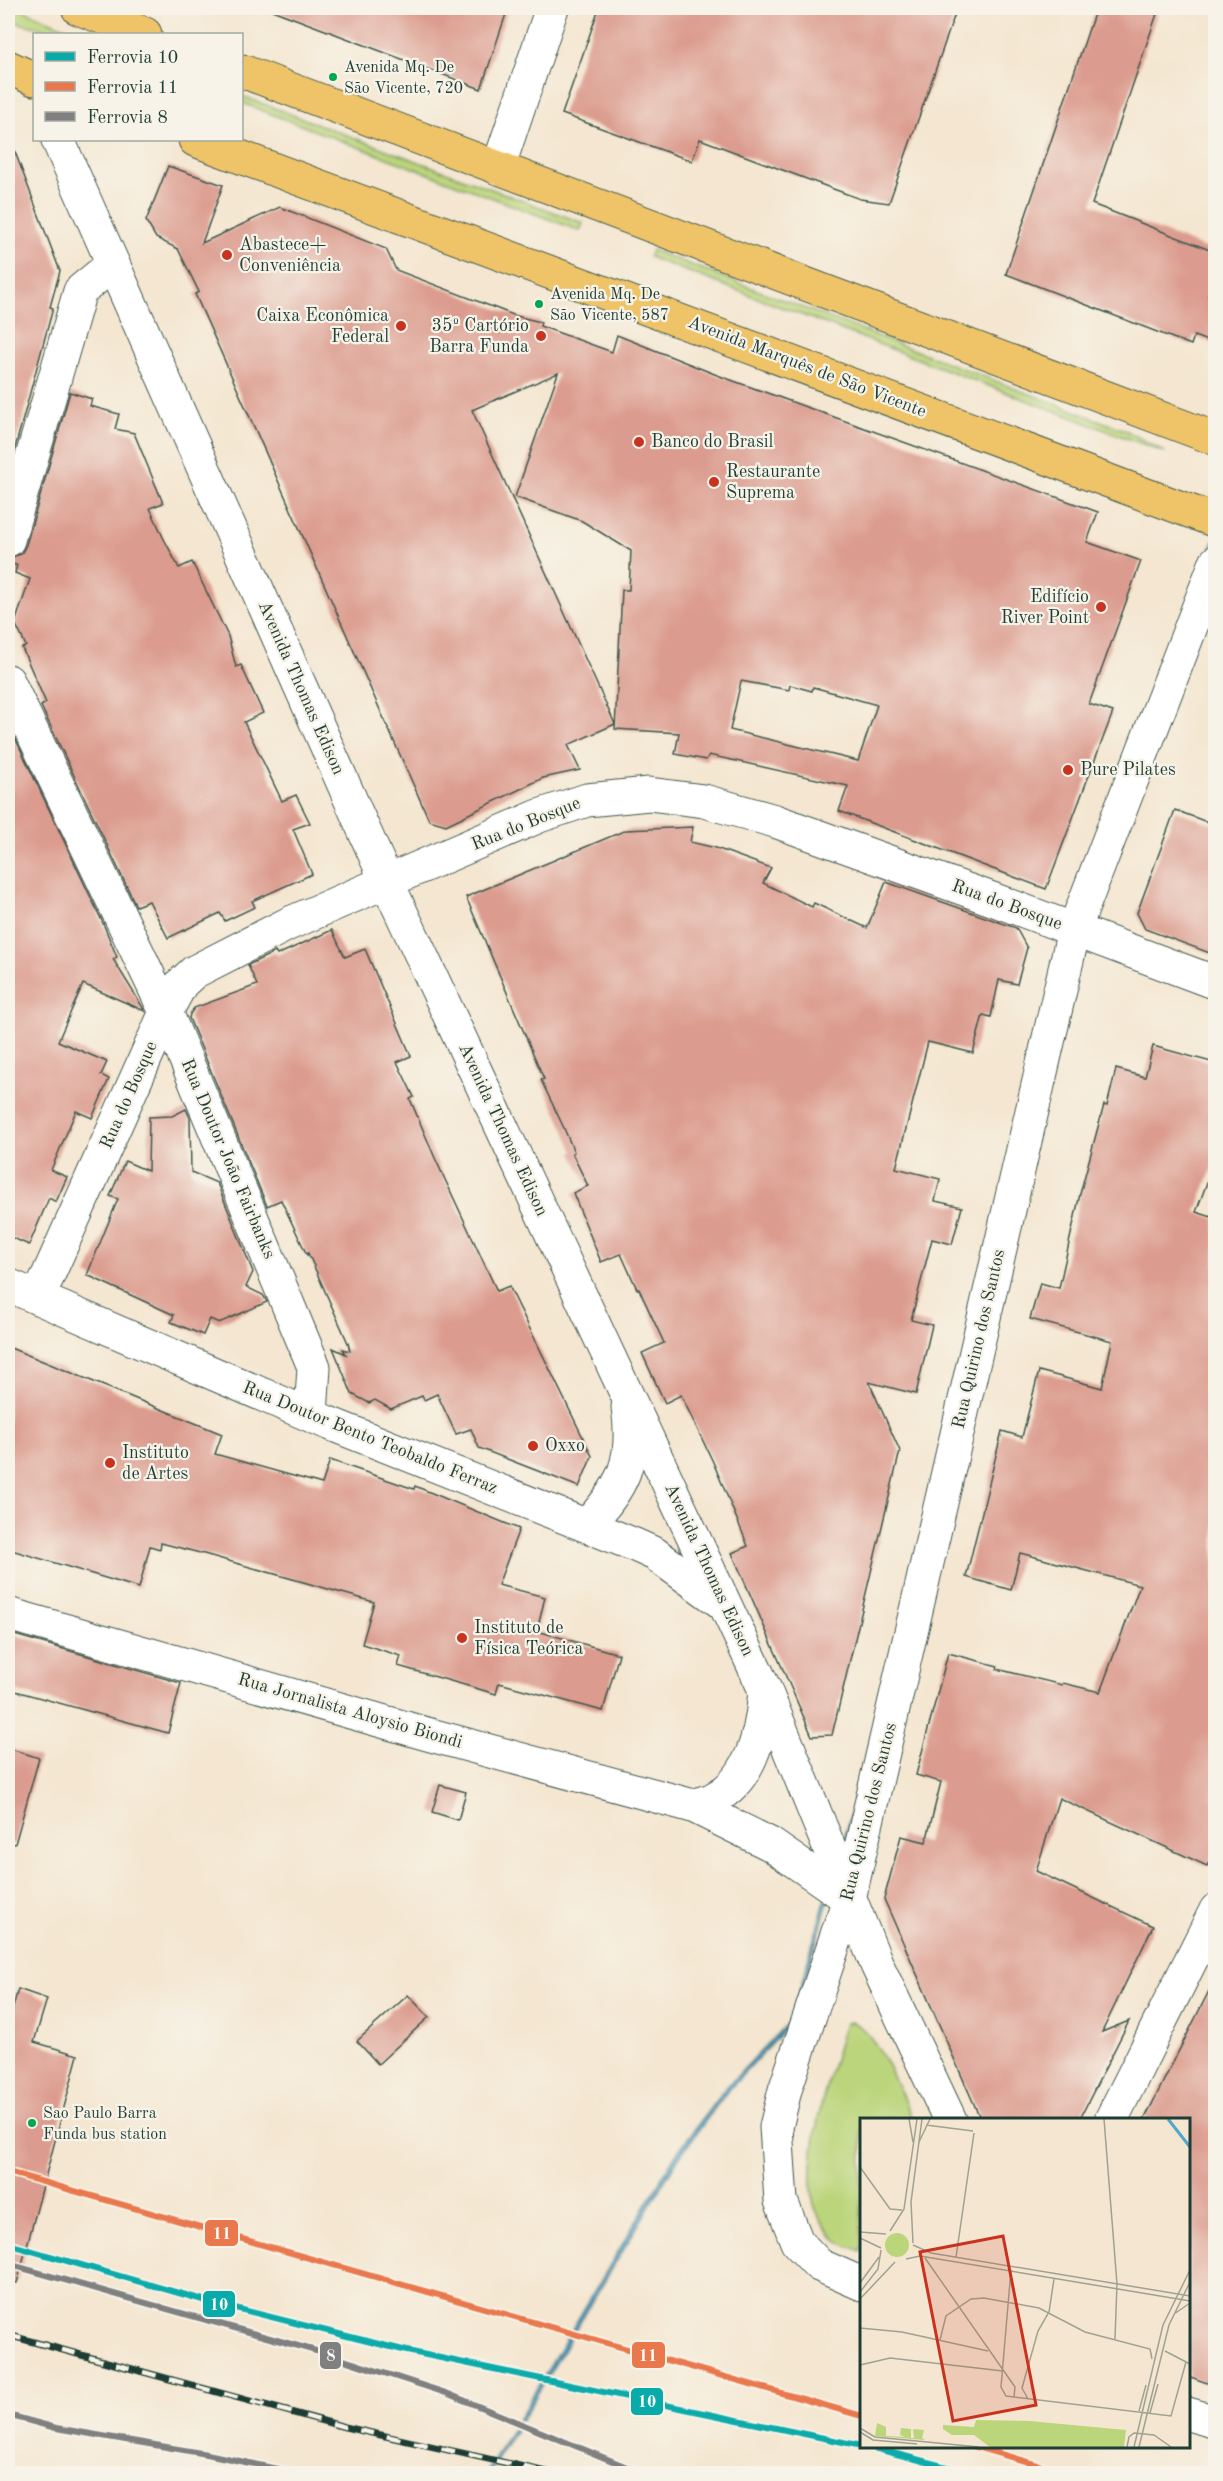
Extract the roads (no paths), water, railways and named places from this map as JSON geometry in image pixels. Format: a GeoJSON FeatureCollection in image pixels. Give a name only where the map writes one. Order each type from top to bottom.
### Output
{"type":"FeatureCollection","features":[{"type":"Feature","properties":{"kind":"main road"},"geometry":{"type":"LineString","coordinates":[[78,8],[142,33]]}},
{"type":"Feature","properties":{"kind":"main road"},"geometry":{"type":"LineString","coordinates":[[8,67],[33,79]]}},
{"type":"Feature","properties":{"kind":"main road"},"geometry":{"type":"LineString","coordinates":[[243,71],[1215,439]]}},
{"type":"Feature","properties":{"kind":"main road","name":"Avenida Marquês de São Vicente"},"geometry":{"type":"LineString","coordinates":[[198,141],[1215,520]]}},
{"type":"Feature","properties":{"kind":"street"},"geometry":{"type":"LineString","coordinates":[[498,168],[552,8]]}},
{"type":"Feature","properties":{"kind":"street","name":"Avenida Thomas Edison"},"geometry":{"type":"LineString","coordinates":[[58,141],[387,882],[765,1690],[877,1965],[949,2118]]}},
{"type":"Feature","properties":{"kind":"street"},"geometry":{"type":"LineString","coordinates":[[8,540],[80,291],[113,264]]}},
{"type":"Feature","properties":{"kind":"street","name":"Rua Quirino dos Santos"},"geometry":{"type":"LineString","coordinates":[[860,2284],[819,2265],[797,2242],[781,2201],[776,2127],[785,2090],[849,1899],[1074,930],[1215,561]]}},
{"type":"Feature","properties":{"kind":"street","name":"Rua Doutor João Fairbanks"},"geometry":{"type":"LineString","coordinates":[[8,681],[166,1012],[314,1367],[311,1415]]}},
{"type":"Feature","properties":{"kind":"street","name":"Rua do Bosque"},"geometry":{"type":"LineString","coordinates":[[38,1298],[166,1012],[181,984],[194,972],[288,924],[539,816],[587,800],[649,794],[704,801],[775,821],[1215,983]]}},
{"type":"Feature","properties":{"kind":"street","name":"Rua Doutor Bento Teobaldo Ferraz"},"geometry":{"type":"LineString","coordinates":[[8,1285],[311,1415],[655,1554],[725,1605]]}},
{"type":"Feature","properties":{"kind":"street"},"geometry":{"type":"LineString","coordinates":[[587,1525],[611,1499],[624,1475],[630,1437],[627,1394]]}},
{"type":"Feature","properties":{"kind":"street","name":"Rua Jornalista Aloysio Biondi"},"geometry":{"type":"LineString","coordinates":[[8,1614],[427,1734],[693,1806],[770,1844],[849,1899]]}},
{"type":"Feature","properties":{"kind":"street"},"geometry":{"type":"LineString","coordinates":[[693,1806],[715,1799],[732,1785],[749,1765],[764,1713],[765,1690]]}},
{"type":"Feature","properties":{"kind":"street"},"geometry":{"type":"LineString","coordinates":[[1112,2118],[1215,1910]]}},
{"type":"Feature","properties":{"kind":"street"},"geometry":{"type":"LineString","coordinates":[[1190,2415],[1215,2422]]}},
{"type":"Feature","properties":{"kind":"water"},"geometry":{"type":"Polygon","coordinates":[[[1215,538],[1074,920],[907,1626],[794,2019],[726,2093],[679,2157],[490,2473],[486,2474],[676,2154],[723,2091],[791,2019],[905,1625],[1071,920],[1215,538]]]}},
{"type":"Feature","properties":{"kind":"railway"},"geometry":{"type":"LineString","coordinates":[[8,2335],[345,2427],[556,2474]]}},
{"type":"Feature","properties":{"kind":"rail line","name":"11"},"geometry":{"type":"LineString","coordinates":[[8,2172],[860,2415]]}},
{"type":"Feature","properties":{"kind":"rail line","name":"10"},"geometry":{"type":"LineString","coordinates":[[8,2244],[203,2300],[407,2351],[860,2446]]}},
{"type":"Feature","properties":{"kind":"rail line","name":"8"},"geometry":{"type":"LineString","coordinates":[[8,2264],[316,2351],[446,2393],[644,2474]]}},
{"type":"Feature","properties":{"kind":"rail line","name":"8"},"geometry":{"type":"LineString","coordinates":[[8,2415],[56,2428],[207,2454],[301,2474]]}},
{"type":"Feature","properties":{"kind":"rail line","name":"10"},"geometry":{"type":"LineString","coordinates":[[874,2448],[973,2474]]}},
{"type":"Feature","properties":{"kind":"rail line","name":"11"},"geometry":{"type":"LineString","coordinates":[[980,2448],[1069,2474]]}},
{"type":"Feature","properties":{"kind":"place","name":"Avenida Mq. De São Vicente, 720"},"geometry":{"type":"Point","coordinates":[333,77]}},
{"type":"Feature","properties":{"kind":"place","name":"Abastece+ Conveniência"},"geometry":{"type":"Point","coordinates":[227,255]}},
{"type":"Feature","properties":{"kind":"place","name":"Avenida Mq. De São Vicente, 587"},"geometry":{"type":"Point","coordinates":[539,304]}},
{"type":"Feature","properties":{"kind":"place","name":"Caixa Econômica Federal"},"geometry":{"type":"Point","coordinates":[401,326]}},
{"type":"Feature","properties":{"kind":"place","name":"35º Cartório Barra Funda"},"geometry":{"type":"Point","coordinates":[541,336]}},
{"type":"Feature","properties":{"kind":"place","name":"Banco do Brasil"},"geometry":{"type":"Point","coordinates":[639,442]}},
{"type":"Feature","properties":{"kind":"place","name":"Restaurante Suprema"},"geometry":{"type":"Point","coordinates":[714,482]}},
{"type":"Feature","properties":{"kind":"place","name":"Edifício River Point"},"geometry":{"type":"Point","coordinates":[1101,607]}},
{"type":"Feature","properties":{"kind":"place","name":"Pure Pilates"},"geometry":{"type":"Point","coordinates":[1068,770]}},
{"type":"Feature","properties":{"kind":"place","name":"Oxxo"},"geometry":{"type":"Point","coordinates":[533,1446]}},
{"type":"Feature","properties":{"kind":"place","name":"Instituto de Artes"},"geometry":{"type":"Point","coordinates":[110,1463]}},
{"type":"Feature","properties":{"kind":"place","name":"Instituto de Física Teórica"},"geometry":{"type":"Point","coordinates":[462,1638]}},
{"type":"Feature","properties":{"kind":"place","name":"Sao Paulo Barra Funda bus station"},"geometry":{"type":"Point","coordinates":[32,2123]}}]}
